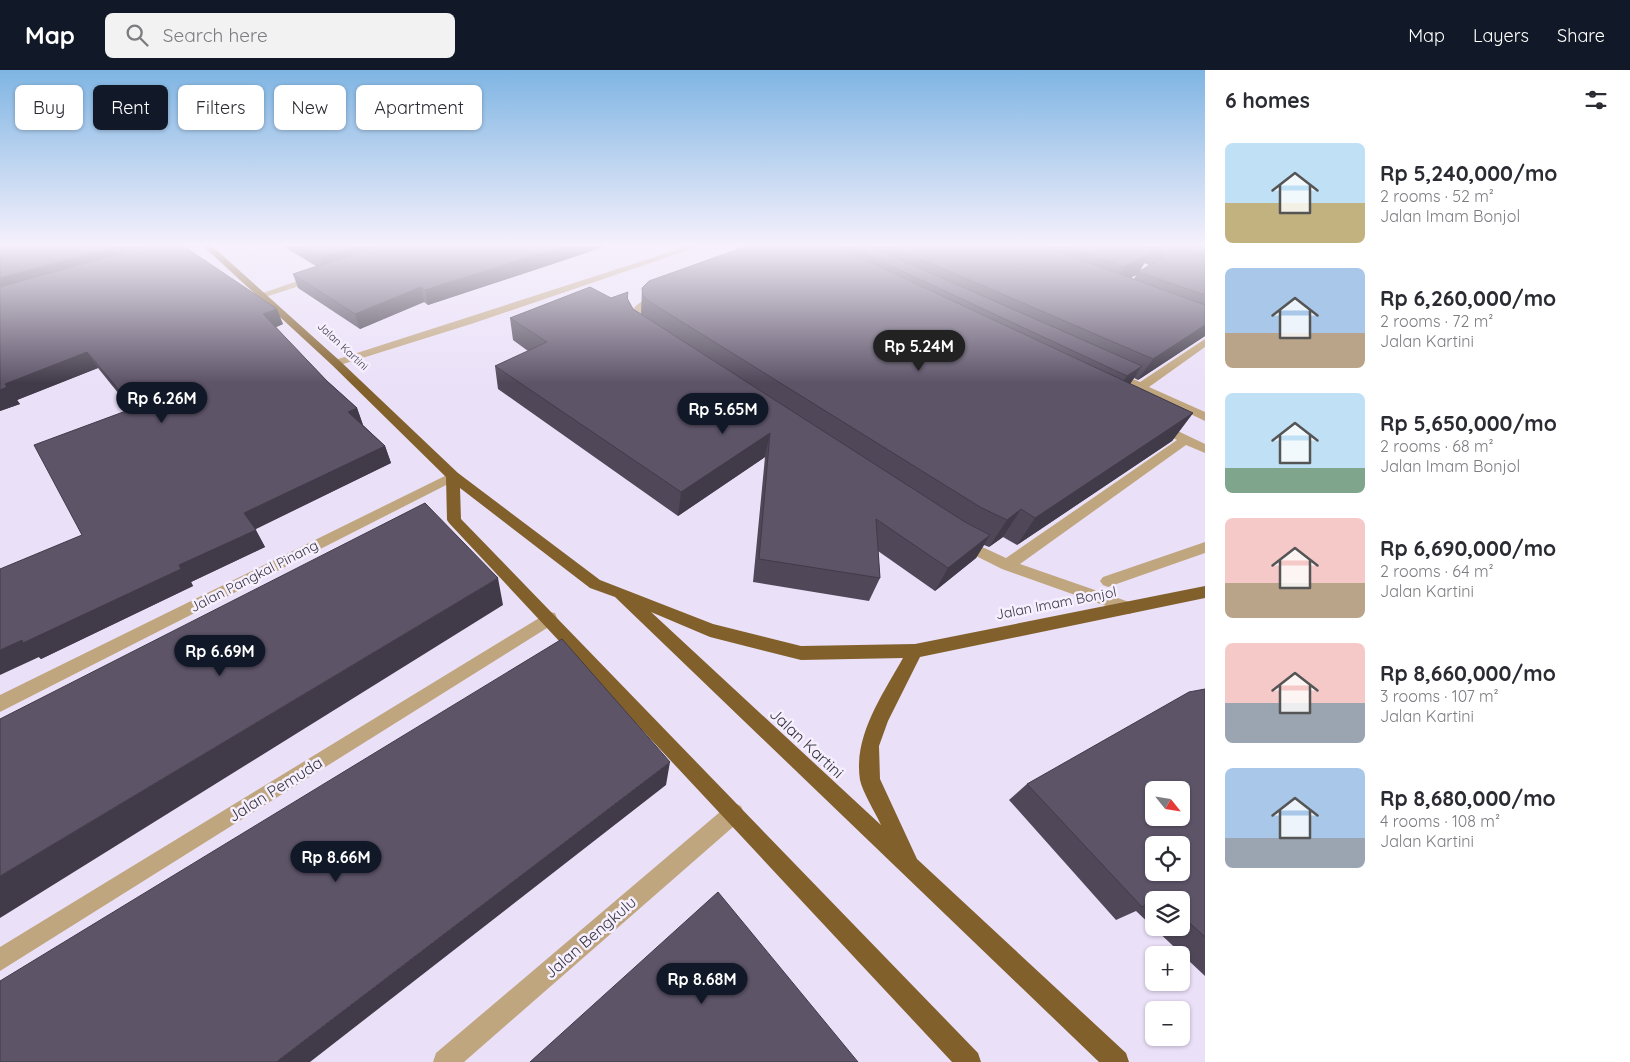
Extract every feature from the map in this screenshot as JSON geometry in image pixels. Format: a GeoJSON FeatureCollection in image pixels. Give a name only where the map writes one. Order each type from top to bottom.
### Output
{"type":"FeatureCollection","features":[{"type":"Feature","properties":{"kind":"highway","name":"Jalan Kartini"},"geometry":{"type":"LineString","coordinates":[[258,291],[454,476],[595,584],[620,593],[1117,1062]]}},
{"type":"Feature","properties":{"kind":"highway"},"geometry":{"type":"LineString","coordinates":[[454,476],[454,520],[969,1062]]}},
{"type":"Feature","properties":{"kind":"highway","name":"Jalan Imam Bonjol"},"geometry":{"type":"LineString","coordinates":[[620,593],[710,630],[801,653],[915,651],[1205,592]]}},
{"type":"Feature","properties":{"kind":"highway"},"geometry":{"type":"LineString","coordinates":[[910,868],[870,780],[870,746],[879,719],[915,651]]}},
{"type":"Feature","properties":{"kind":"street"},"geometry":{"type":"LineString","coordinates":[[262,295],[273,291]]}},
{"type":"Feature","properties":{"kind":"street"},"geometry":{"type":"LineString","coordinates":[[336,363],[560,291]]}},
{"type":"Feature","properties":{"kind":"street"},"geometry":{"type":"LineString","coordinates":[[650,336],[637,327],[632,318],[634,312],[644,303],[671,293]]}},
{"type":"Feature","properties":{"kind":"street"},"geometry":{"type":"LineString","coordinates":[[1141,387],[1205,342]]}},
{"type":"Feature","properties":{"kind":"street"},"geometry":{"type":"LineString","coordinates":[[1106,370],[1205,416]]}},
{"type":"Feature","properties":{"kind":"street"},"geometry":{"type":"LineString","coordinates":[[1151,422],[1205,449]]}},
{"type":"Feature","properties":{"kind":"street"},"geometry":{"type":"LineString","coordinates":[[1007,565],[1186,439]]}},
{"type":"Feature","properties":{"kind":"street","name":"Jalan Pangkal Pinang"},"geometry":{"type":"LineString","coordinates":[[0,704],[454,476]]}},
{"type":"Feature","properties":{"kind":"street"},"geometry":{"type":"LineString","coordinates":[[950,534],[1007,565],[1129,608]]}},
{"type":"Feature","properties":{"kind":"street"},"geometry":{"type":"LineString","coordinates":[[1108,581],[1201,553]]}},
{"type":"Feature","properties":{"kind":"street","name":"Jalan Pemuda"},"geometry":{"type":"LineString","coordinates":[[0,960],[549,618]]}},
{"type":"Feature","properties":{"kind":"street","name":"Jalan Bengkulu"},"geometry":{"type":"LineString","coordinates":[[445,1062],[734,813]]}},
{"type":"Feature","properties":{"kind":"building"},"geometry":{"type":"Polygon","coordinates":[[[0,291],[251,291],[277,309],[263,314],[327,381],[357,408],[348,412],[385,446],[244,513],[256,530],[179,565],[181,569],[23,643],[22,640],[0,650],[0,569],[82,535],[34,445],[134,408],[87,352],[5,384],[7,387],[0,390],[0,291]]]}},
{"type":"Feature","properties":{"kind":"building"},"geometry":{"type":"Polygon","coordinates":[[[320,291],[411,291],[355,314],[320,291]]]}},
{"type":"Feature","properties":{"kind":"building"},"geometry":{"type":"Polygon","coordinates":[[[579,291],[598,291],[611,298],[628,292],[627,298],[633,309],[965,522],[990,535],[948,568],[876,519],[880,578],[759,559],[770,433],[681,492],[495,366],[547,342],[510,318],[579,291]]]}},
{"type":"Feature","properties":{"kind":"building"},"geometry":{"type":"Polygon","coordinates":[[[642,291],[932,291],[1193,413],[1035,518],[1021,509],[1007,520],[980,507],[643,296],[642,291]]]}},
{"type":"Feature","properties":{"kind":"building"},"geometry":{"type":"Polygon","coordinates":[[[945,291],[972,291],[1142,366],[1127,376],[945,291]]]}},
{"type":"Feature","properties":{"kind":"building"},"geometry":{"type":"Polygon","coordinates":[[[996,291],[1167,291],[1205,305],[1205,325],[1153,359],[996,291]]]}},
{"type":"Feature","properties":{"kind":"building"},"geometry":{"type":"Polygon","coordinates":[[[1194,291],[1205,291],[1205,295],[1194,291]]]}},
{"type":"Feature","properties":{"kind":"building"},"geometry":{"type":"Polygon","coordinates":[[[425,503],[498,578],[0,876],[0,719],[425,503]]]}},
{"type":"Feature","properties":{"kind":"building"},"geometry":{"type":"Polygon","coordinates":[[[562,639],[670,762],[276,1062],[0,1062],[0,981],[562,639]]]}},
{"type":"Feature","properties":{"kind":"building"},"geometry":{"type":"Polygon","coordinates":[[[1205,689],[1205,937],[1190,923],[1190,891],[1145,891],[1145,905],[1142,907],[1027,784],[1189,692],[1205,689]]]}},
{"type":"Feature","properties":{"kind":"building"},"geometry":{"type":"Polygon","coordinates":[[[718,892],[858,1062],[530,1062],[718,892]]]}}]}
